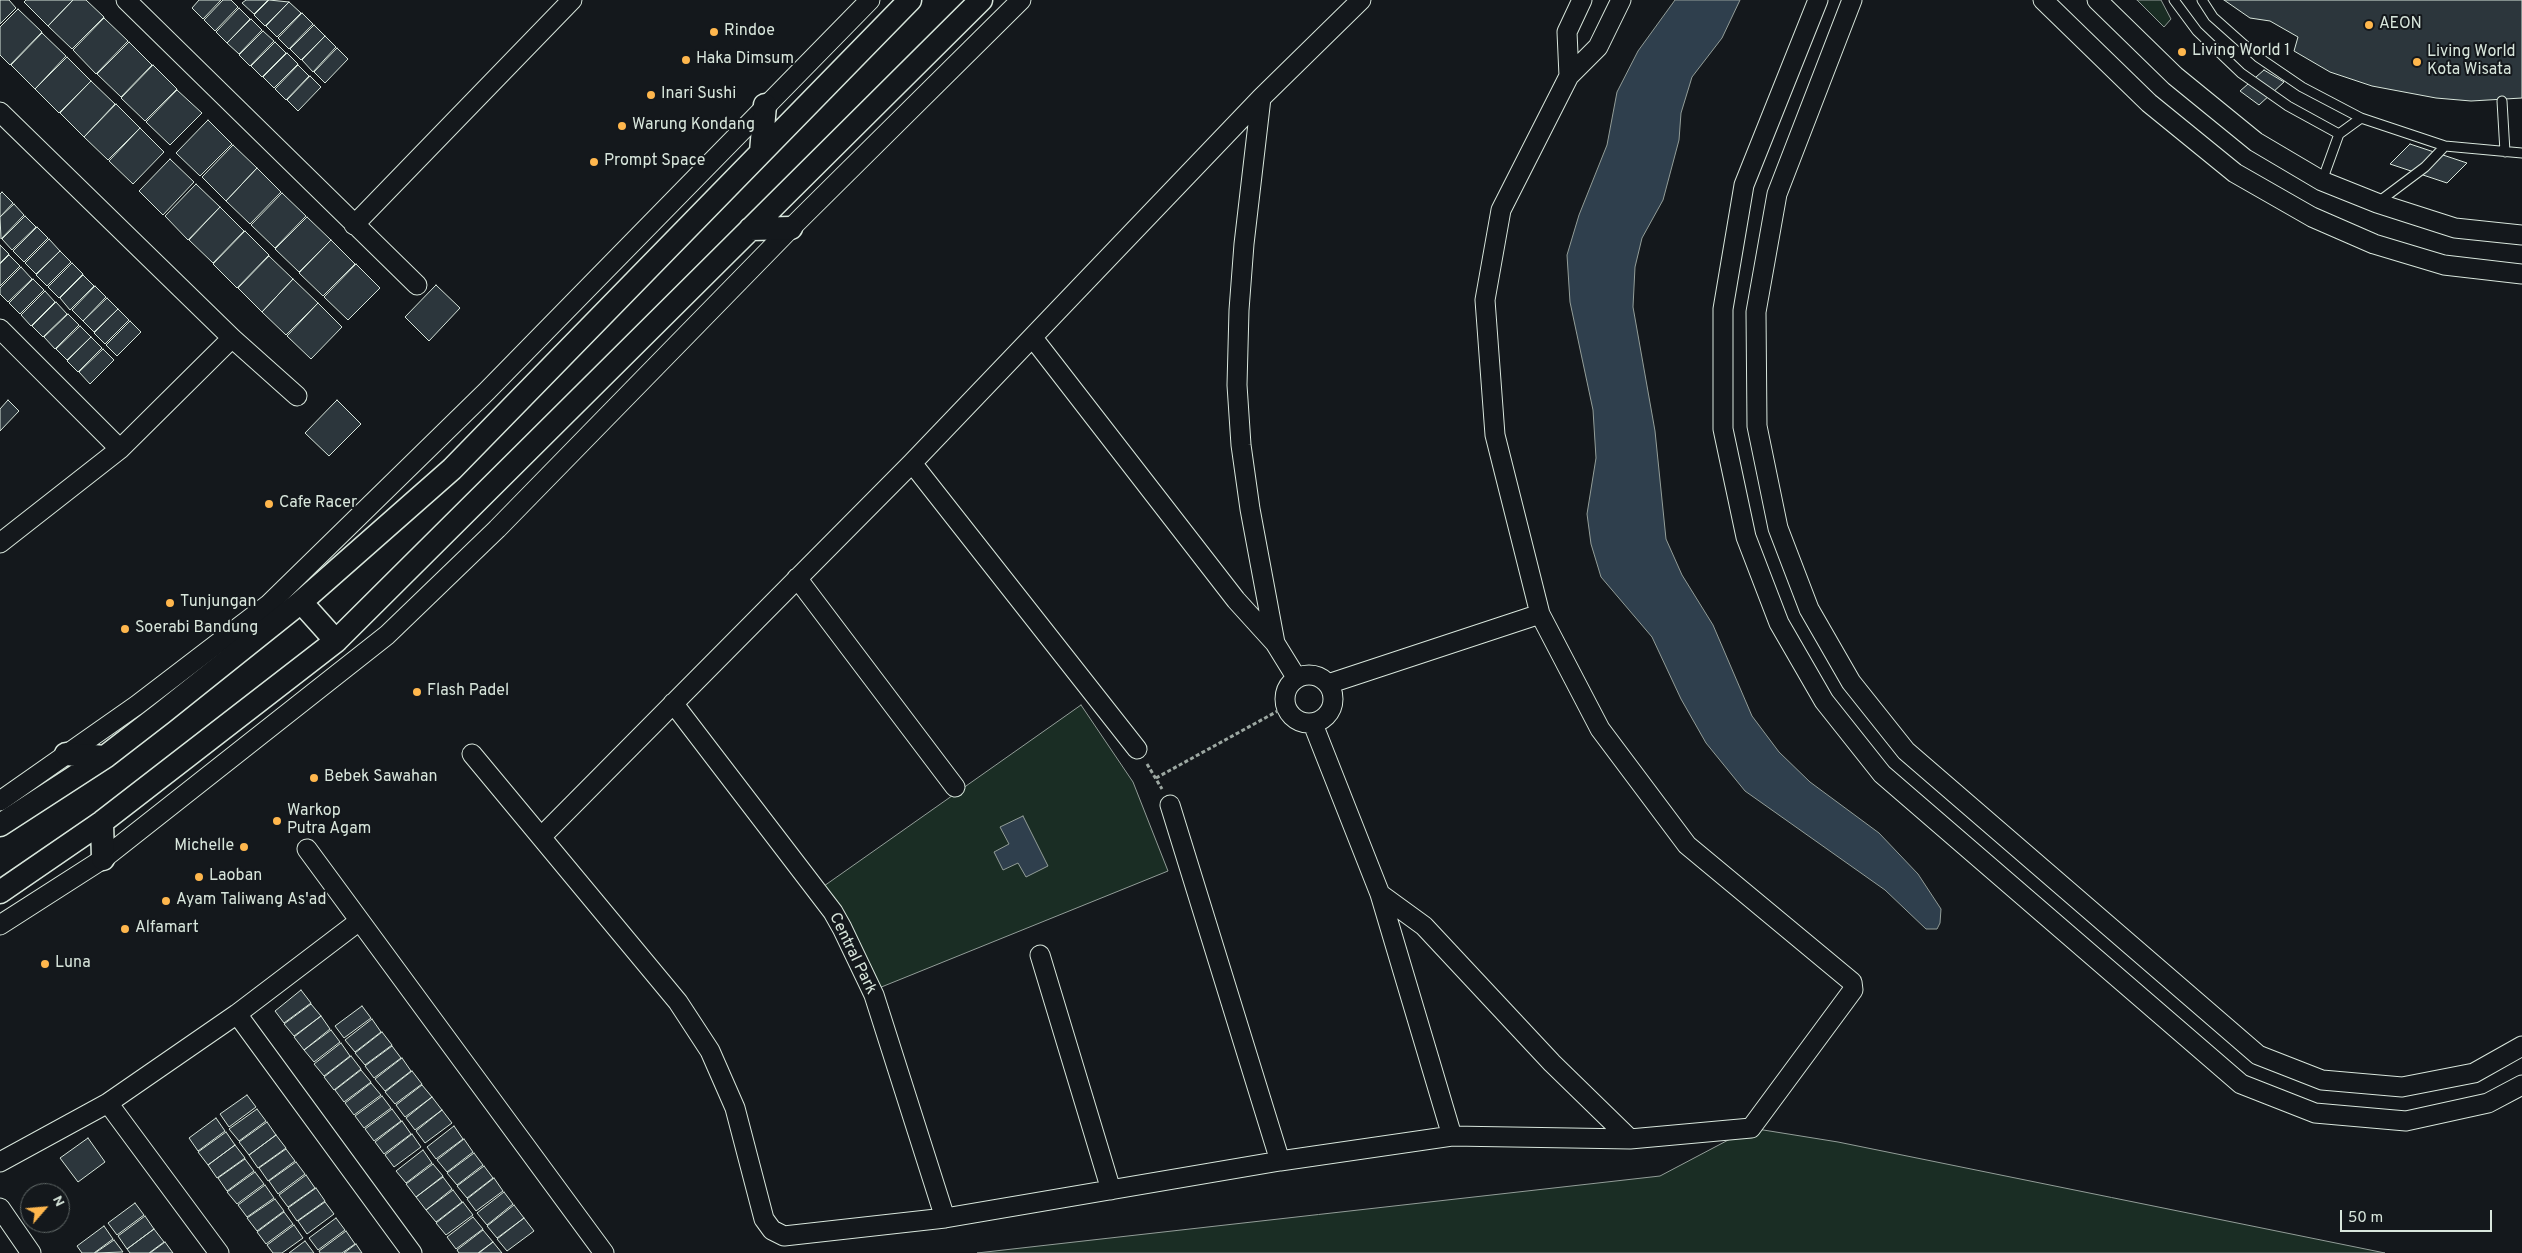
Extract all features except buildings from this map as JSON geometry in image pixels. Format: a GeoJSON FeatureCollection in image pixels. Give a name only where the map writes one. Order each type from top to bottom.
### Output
{"type":"FeatureCollection","features":[{"type":"Feature","properties":{"kind":"street"},"geometry":{"type":"LineString","coordinates":[[126,0],[416,285]]}},
{"type":"Feature","properties":{"kind":"street"},"geometry":{"type":"LineString","coordinates":[[354,225],[572,0]]}},
{"type":"Feature","properties":{"kind":"street"},"geometry":{"type":"LineString","coordinates":[[0,801],[137,705],[269,604],[487,391],[765,105],[870,0]]}},
{"type":"Feature","properties":{"kind":"street"},"geometry":{"type":"LineString","coordinates":[[0,825],[105,757],[301,602],[452,469],[910,0]]}},
{"type":"Feature","properties":{"kind":"street"},"geometry":{"type":"LineString","coordinates":[[0,892],[102,822],[336,641],[981,0]]}},
{"type":"Feature","properties":{"kind":"street"},"geometry":{"type":"LineString","coordinates":[[0,925],[103,859],[388,635],[497,529],[790,228],[1021,0]]}},
{"type":"Feature","properties":{"kind":"street"},"geometry":{"type":"LineString","coordinates":[[541,837],[912,463],[1261,98],[1361,0]]}},
{"type":"Feature","properties":{"kind":"street"},"geometry":{"type":"LineString","coordinates":[[1569,76],[1567,32],[1582,0]]}},
{"type":"Feature","properties":{"kind":"street"},"geometry":{"type":"LineString","coordinates":[[472,754],[678,1002],[710,1051],[735,1108],[764,1219],[772,1230],[784,1236],[945,1218],[1280,1161],[1452,1136],[1630,1139],[1751,1128],[1852,990],[1852,982],[1688,845],[1600,729],[1540,614],[1495,435],[1485,300],[1501,210],[1569,76],[1598,47],[1621,0]]}},
{"type":"Feature","properties":{"kind":"street"},"geometry":{"type":"LineString","coordinates":[[1818,0],[1744,185],[1723,309],[1723,429],[1746,537],[1779,623],[1824,701],[1882,774],[2240,1084],[2314,1113],[2406,1121],[2488,1104],[2522,1085]]}},
{"type":"Feature","properties":{"kind":"street"},"geometry":{"type":"LineString","coordinates":[[1852,0],[1777,194],[1756,312],[1757,426],[1778,528],[1809,609],[1851,682],[1906,751],[2258,1054],[2322,1080],[2402,1087],[2474,1073],[2522,1046]]}},
{"type":"Feature","properties":{"kind":"street"},"geometry":{"type":"LineString","coordinates":[[2044,0],[2149,103],[2244,178],[2312,217],[2374,244],[2444,265],[2522,274]]}},
{"type":"Feature","properties":{"kind":"street"},"geometry":{"type":"LineString","coordinates":[[2098,0],[2175,76],[2256,142],[2322,181],[2376,203],[2455,228],[2522,235]]}},
{"type":"Feature","properties":{"kind":"street"},"geometry":{"type":"LineString","coordinates":[[1261,98],[1244,244],[1237,384],[1245,472],[1274,643]]}},
{"type":"Feature","properties":{"kind":"street"},"geometry":{"type":"LineString","coordinates":[[761,152],[765,105]]}},
{"type":"Feature","properties":{"kind":"street"},"geometry":{"type":"LineString","coordinates":[[0,112],[232,338],[297,396]]}},
{"type":"Feature","properties":{"kind":"street"},"geometry":{"type":"LineString","coordinates":[[750,229],[790,228]]}},
{"type":"Feature","properties":{"kind":"street"},"geometry":{"type":"LineString","coordinates":[[0,329],[120,449]]}},
{"type":"Feature","properties":{"kind":"street"},"geometry":{"type":"LineString","coordinates":[[0,543],[120,449],[232,338]]}},
{"type":"Feature","properties":{"kind":"street"},"geometry":{"type":"LineString","coordinates":[[1032,338],[1236,600],[1274,643],[1296,677]]}},
{"type":"Feature","properties":{"kind":"street"},"geometry":{"type":"LineString","coordinates":[[912,463],[1137,749]]}},
{"type":"Feature","properties":{"kind":"street"},"geometry":{"type":"LineString","coordinates":[[796,578],[955,787]]}},
{"type":"Feature","properties":{"kind":"street"},"geometry":{"type":"LineString","coordinates":[[301,602],[336,641]]}},
{"type":"Feature","properties":{"kind":"street"},"geometry":{"type":"LineString","coordinates":[[1328,684],[1540,614]]}},
{"type":"Feature","properties":{"kind":"street"},"geometry":{"type":"LineString","coordinates":[[1314,675],[1328,684],[1334,700],[1327,716],[1313,724],[1296,721],[1285,708],[1285,690],[1296,677],[1314,675]]}},
{"type":"Feature","properties":{"kind":"street","name":"Central Park"},"geometry":{"type":"LineString","coordinates":[[672,703],[832,912],[842,928],[874,995],[945,1218]]}},
{"type":"Feature","properties":{"kind":"street"},"geometry":{"type":"LineString","coordinates":[[1313,724],[1380,894],[1452,1136]]}},
{"type":"Feature","properties":{"kind":"street"},"geometry":{"type":"LineString","coordinates":[[66,754],[105,757]]}},
{"type":"Feature","properties":{"kind":"street"},"geometry":{"type":"LineString","coordinates":[[1170,805],[1280,1161]]}},
{"type":"Feature","properties":{"kind":"street"},"geometry":{"type":"LineString","coordinates":[[102,822],[103,859]]}},
{"type":"Feature","properties":{"kind":"street"},"geometry":{"type":"LineString","coordinates":[[307,848],[358,922],[604,1253]]}},
{"type":"Feature","properties":{"kind":"street"},"geometry":{"type":"LineString","coordinates":[[1380,894],[1424,926],[1552,1063],[1630,1139]]}},
{"type":"Feature","properties":{"kind":"street"},"geometry":{"type":"LineString","coordinates":[[0,1162],[108,1102],[237,1014],[358,922]]}},
{"type":"Feature","properties":{"kind":"street"},"geometry":{"type":"LineString","coordinates":[[1040,955],[1111,1190]]}},
{"type":"Feature","properties":{"kind":"street"},"geometry":{"type":"LineString","coordinates":[[237,1014],[412,1253]]}},
{"type":"Feature","properties":{"kind":"street"},"geometry":{"type":"LineString","coordinates":[[108,1102],[219,1253]]}},
{"type":"Feature","properties":{"kind":"street"},"geometry":{"type":"LineString","coordinates":[[0,1208],[31,1253]]}},
{"type":"Feature","properties":{"kind":"lane"},"geometry":{"type":"LineString","coordinates":[[2174,0],[2197,31],[2241,73],[2288,106],[2339,134]]}},
{"type":"Feature","properties":{"kind":"lane"},"geometry":{"type":"LineString","coordinates":[[2202,0],[2213,17],[2258,56],[2302,87],[2361,118],[2445,146],[2522,153]]}},
{"type":"Feature","properties":{"kind":"lane"},"geometry":{"type":"LineString","coordinates":[[2502,100],[2506,152]]}},
{"type":"Feature","properties":{"kind":"lane"},"geometry":{"type":"LineString","coordinates":[[2322,181],[2339,134],[2361,118]]}},
{"type":"Feature","properties":{"kind":"lane"},"geometry":{"type":"LineString","coordinates":[[2376,203],[2425,167],[2445,146]]}},
{"type":"Feature","properties":{"kind":"path"},"geometry":{"type":"LineString","coordinates":[[1156,778],[1285,708]]}},
{"type":"Feature","properties":{"kind":"path"},"geometry":{"type":"LineString","coordinates":[[1137,749],[1156,778],[1170,805]]}},
{"type":"Feature","properties":{"kind":"green space"},"geometry":{"type":"Polygon","coordinates":[[[2137,0],[2161,0],[2171,19],[2164,27],[2137,0]]]}},
{"type":"Feature","properties":{"kind":"green space"},"geometry":{"type":"Polygon","coordinates":[[[1081,705],[1133,782],[1168,871],[874,990],[824,886],[1081,705]]]}},
{"type":"Feature","properties":{"kind":"green space"},"geometry":{"type":"Polygon","coordinates":[[[1751,1128],[1838,1142],[2385,1253],[977,1253],[1660,1176],[1751,1128]]]}},
{"type":"Feature","properties":{"kind":"water"},"geometry":{"type":"Polygon","coordinates":[[[1675,0],[1740,0],[1722,38],[1692,77],[1681,113],[1679,140],[1663,200],[1642,238],[1635,267],[1633,307],[1655,431],[1666,539],[1682,575],[1713,625],[1752,716],[1779,752],[1810,782],[1879,833],[1918,874],[1941,909],[1940,923],[1937,929],[1926,929],[1885,890],[1745,791],[1706,743],[1681,699],[1652,637],[1601,577],[1591,544],[1587,514],[1596,458],[1593,410],[1570,302],[1567,255],[1579,215],[1607,145],[1617,92],[1638,51],[1675,0]]]}},
{"type":"Feature","properties":{"kind":"water"},"geometry":{"type":"Polygon","coordinates":[[[1023,816],[1048,866],[1026,877],[1018,863],[1003,870],[994,852],[1009,844],[1000,827],[1023,816]]]}},
{"type":"Feature","properties":{"kind":"place","name":"AEON"},"geometry":{"type":"Point","coordinates":[2369,25]}},
{"type":"Feature","properties":{"kind":"place","name":"Rindoe"},"geometry":{"type":"Point","coordinates":[714,32]}},
{"type":"Feature","properties":{"kind":"place","name":"Living World 1"},"geometry":{"type":"Point","coordinates":[2182,52]}},
{"type":"Feature","properties":{"kind":"place","name":"Haka Dimsum"},"geometry":{"type":"Point","coordinates":[686,60]}},
{"type":"Feature","properties":{"kind":"place","name":"Living World Kota Wisata"},"geometry":{"type":"Point","coordinates":[2417,62]}},
{"type":"Feature","properties":{"kind":"place","name":"Inari Sushi"},"geometry":{"type":"Point","coordinates":[651,95]}},
{"type":"Feature","properties":{"kind":"place","name":"Warung Kondang"},"geometry":{"type":"Point","coordinates":[622,126]}},
{"type":"Feature","properties":{"kind":"place","name":"Prompt Space"},"geometry":{"type":"Point","coordinates":[594,162]}},
{"type":"Feature","properties":{"kind":"place","name":"Cafe Racer"},"geometry":{"type":"Point","coordinates":[269,504]}},
{"type":"Feature","properties":{"kind":"place","name":"Tunjungan"},"geometry":{"type":"Point","coordinates":[170,603]}},
{"type":"Feature","properties":{"kind":"place","name":"Soerabi Bandung"},"geometry":{"type":"Point","coordinates":[125,629]}},
{"type":"Feature","properties":{"kind":"place","name":"Flash Padel"},"geometry":{"type":"Point","coordinates":[417,692]}},
{"type":"Feature","properties":{"kind":"place","name":"Bebek Sawahan"},"geometry":{"type":"Point","coordinates":[314,778]}},
{"type":"Feature","properties":{"kind":"place","name":"Warkop Putra Agam"},"geometry":{"type":"Point","coordinates":[277,821]}},
{"type":"Feature","properties":{"kind":"place","name":"Michelle"},"geometry":{"type":"Point","coordinates":[244,847]}},
{"type":"Feature","properties":{"kind":"place","name":"Laoban"},"geometry":{"type":"Point","coordinates":[199,877]}},
{"type":"Feature","properties":{"kind":"place","name":"Ayam Taliwang As'ad"},"geometry":{"type":"Point","coordinates":[166,901]}},
{"type":"Feature","properties":{"kind":"place","name":"Alfamart"},"geometry":{"type":"Point","coordinates":[125,929]}},
{"type":"Feature","properties":{"kind":"place","name":"Luna"},"geometry":{"type":"Point","coordinates":[45,964]}}]}
